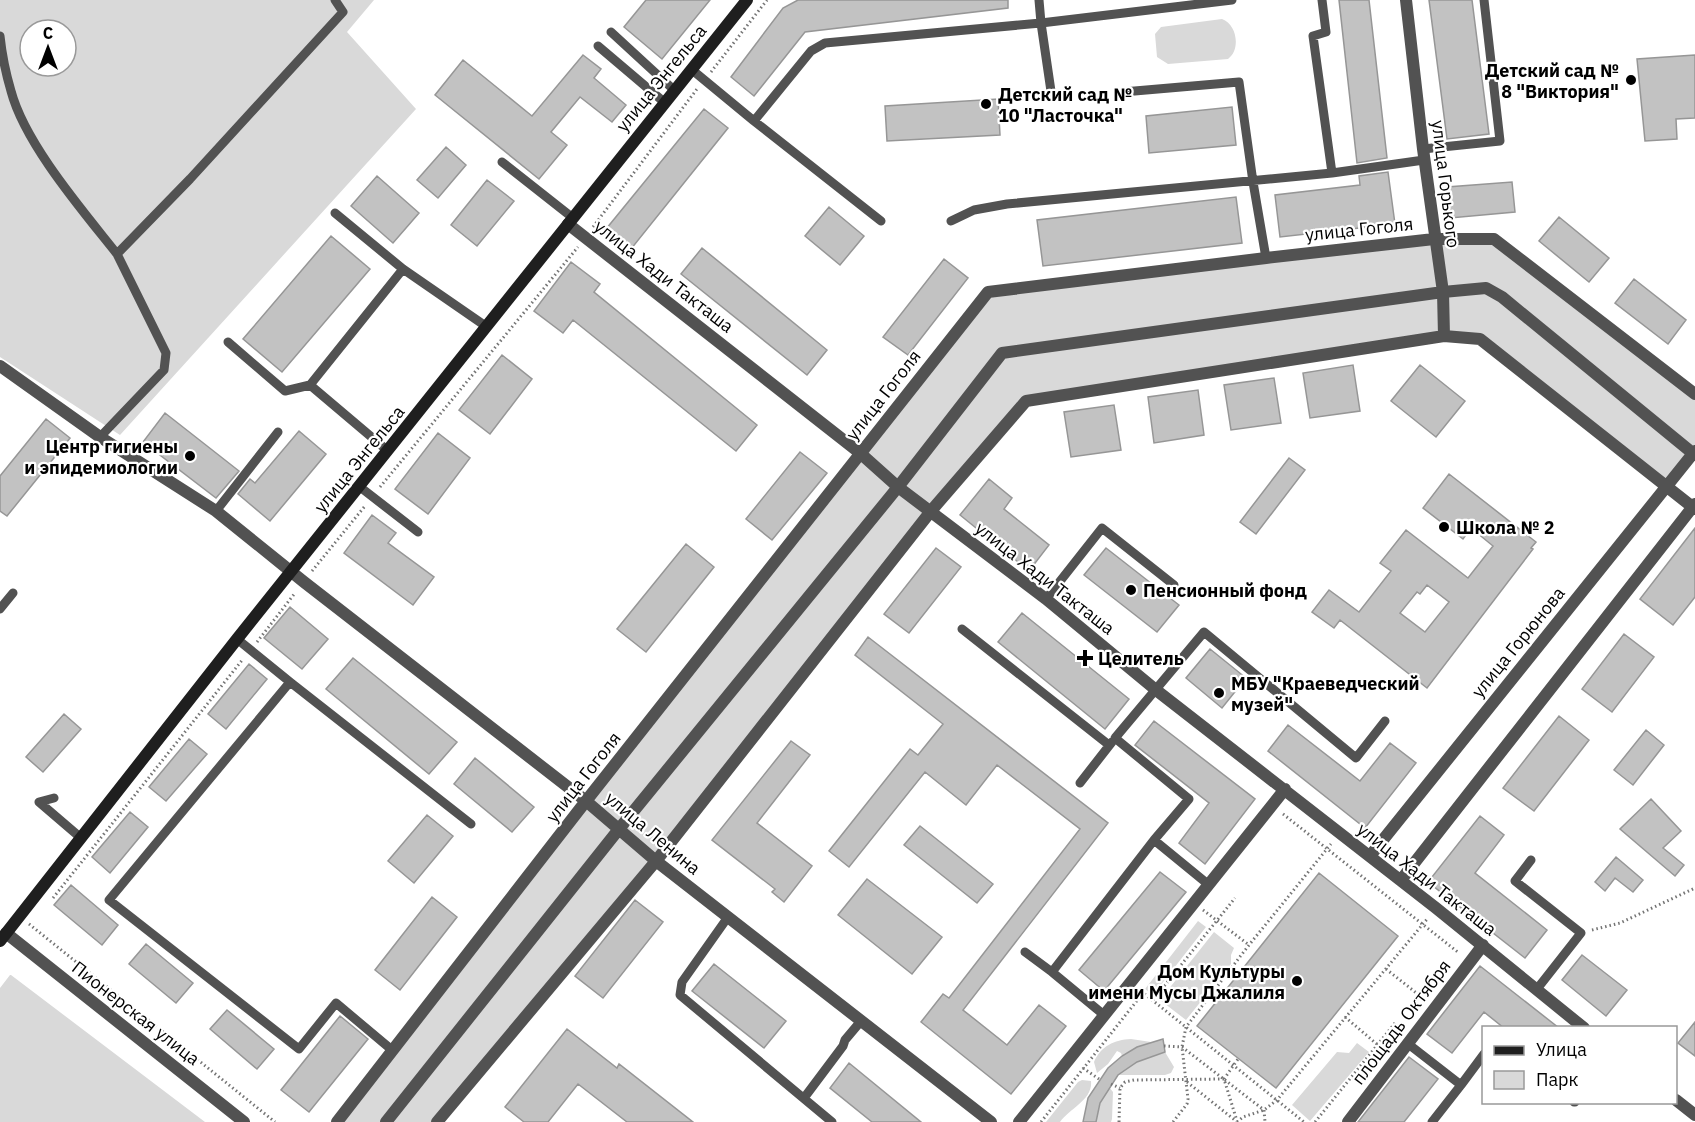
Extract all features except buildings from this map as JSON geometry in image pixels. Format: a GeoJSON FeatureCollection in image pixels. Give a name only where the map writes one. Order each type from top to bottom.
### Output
{"type":"FeatureCollection","features":[{"type":"Feature","properties":{"kind":"street","name":"улица Энгельса"},"geometry":{"type":"LineString","coordinates":[[3,937],[237,639],[747,0]]}},
{"type":"Feature","properties":{"kind":"street","name":"улица Горького"},"geometry":{"type":"LineString","coordinates":[[1406,0],[1423,155],[1443,292],[1444,336]]}},
{"type":"Feature","properties":{"kind":"street","name":"улица Хади Такташа"},"geometry":{"type":"LineString","coordinates":[[571,221],[586,237],[860,453],[898,487],[1046,599],[1156,690],[1401,880],[1582,1026]]}},
{"type":"Feature","properties":{"kind":"street","name":"улица Гоголя"},"geometry":{"type":"LineString","coordinates":[[337,1122],[586,801],[988,292],[1434,239],[1494,239],[1695,394]]}},
{"type":"Feature","properties":{"kind":"street"},"geometry":{"type":"LineString","coordinates":[[386,1122],[619,829],[898,487],[1002,353],[1486,288],[1502,297],[1694,453]]}},
{"type":"Feature","properties":{"kind":"street"},"geometry":{"type":"LineString","coordinates":[[437,1122],[656,861],[931,511],[1026,401],[1444,336],[1480,339],[1694,507],[1401,880]]}},
{"type":"Feature","properties":{"kind":"street","name":"улица Ленина"},"geometry":{"type":"LineString","coordinates":[[0,366],[100,437],[216,511],[586,801],[656,861],[991,1122]]}},
{"type":"Feature","properties":{"kind":"street","name":"улица Горюнова"},"geometry":{"type":"LineString","coordinates":[[1370,856],[1694,453]]}},
{"type":"Feature","properties":{"kind":"street"},"geometry":{"type":"LineString","coordinates":[[1019,1122],[1285,789]]}},
{"type":"Feature","properties":{"kind":"street","name":"Пионерская улица"},"geometry":{"type":"LineString","coordinates":[[3,937],[244,1122]]}},
{"type":"Feature","properties":{"kind":"street","name":"площадь Октября"},"geometry":{"type":"LineString","coordinates":[[1348,1122],[1483,945]]}},
{"type":"Feature","properties":{"kind":"street"},"geometry":{"type":"LineString","coordinates":[[1677,1101],[1695,1115]]}},
{"type":"Feature","properties":{"kind":"lane"},"geometry":{"type":"LineString","coordinates":[[117,254],[190,179],[343,12],[335,0]]}},
{"type":"Feature","properties":{"kind":"lane"},"geometry":{"type":"LineString","coordinates":[[1039,0],[1052,98]]}},
{"type":"Feature","properties":{"kind":"lane"},"geometry":{"type":"LineString","coordinates":[[754,121],[811,51],[825,43],[1041,23],[1232,0]]}},
{"type":"Feature","properties":{"kind":"lane"},"geometry":{"type":"LineString","coordinates":[[1322,0],[1326,32],[1313,36],[1332,173]]}},
{"type":"Feature","properties":{"kind":"lane"},"geometry":{"type":"LineString","coordinates":[[951,221],[974,210],[1007,204],[1332,173],[1500,141],[1484,0]]}},
{"type":"Feature","properties":{"kind":"lane"},"geometry":{"type":"LineString","coordinates":[[611,32],[674,90]]}},
{"type":"Feature","properties":{"kind":"lane"},"geometry":{"type":"LineString","coordinates":[[0,36],[11,93],[25,125],[79,206],[117,254],[166,353],[164,370],[100,437]]}},
{"type":"Feature","properties":{"kind":"lane"},"geometry":{"type":"LineString","coordinates":[[598,46],[664,102]]}},
{"type":"Feature","properties":{"kind":"lane"},"geometry":{"type":"LineString","coordinates":[[692,69],[703,81],[881,221]]}},
{"type":"Feature","properties":{"kind":"lane"},"geometry":{"type":"LineString","coordinates":[[1123,92],[1239,82],[1252,182],[1266,258]]}},
{"type":"Feature","properties":{"kind":"lane"},"geometry":{"type":"LineString","coordinates":[[502,162],[571,221]]}},
{"type":"Feature","properties":{"kind":"lane"},"geometry":{"type":"LineString","coordinates":[[335,213],[403,269],[487,327]]}},
{"type":"Feature","properties":{"kind":"lane"},"geometry":{"type":"LineString","coordinates":[[228,342],[285,391],[310,385],[403,269]]}},
{"type":"Feature","properties":{"kind":"lane"},"geometry":{"type":"LineString","coordinates":[[310,385],[388,451]]}},
{"type":"Feature","properties":{"kind":"lane"},"geometry":{"type":"LineString","coordinates":[[216,511],[278,432]]}},
{"type":"Feature","properties":{"kind":"lane"},"geometry":{"type":"LineString","coordinates":[[360,487],[418,532]]}},
{"type":"Feature","properties":{"kind":"lane"},"geometry":{"type":"LineString","coordinates":[[1046,599],[1102,528],[1174,585]]}},
{"type":"Feature","properties":{"kind":"lane"},"geometry":{"type":"LineString","coordinates":[[0,609],[13,593]]}},
{"type":"Feature","properties":{"kind":"lane"},"geometry":{"type":"LineString","coordinates":[[962,629],[1189,799],[1154,840],[1052,972]]}},
{"type":"Feature","properties":{"kind":"lane"},"geometry":{"type":"LineString","coordinates":[[1080,783],[1204,632],[1356,758],[1385,721]]}},
{"type":"Feature","properties":{"kind":"lane"},"geometry":{"type":"LineString","coordinates":[[237,639],[471,824]]}},
{"type":"Feature","properties":{"kind":"lane"},"geometry":{"type":"LineString","coordinates":[[290,682],[109,900],[299,1049],[336,1003],[392,1050]]}},
{"type":"Feature","properties":{"kind":"lane"},"geometry":{"type":"LineString","coordinates":[[54,798],[39,802],[81,838]]}},
{"type":"Feature","properties":{"kind":"lane"},"geometry":{"type":"LineString","coordinates":[[1154,840],[1209,885]]}},
{"type":"Feature","properties":{"kind":"lane"},"geometry":{"type":"LineString","coordinates":[[1531,860],[1515,881],[1581,933],[1538,989]]}},
{"type":"Feature","properties":{"kind":"lane"},"geometry":{"type":"LineString","coordinates":[[728,917],[682,982],[680,995],[832,1122]]}},
{"type":"Feature","properties":{"kind":"lane"},"geometry":{"type":"LineString","coordinates":[[1025,952],[1104,1015]]}},
{"type":"Feature","properties":{"kind":"lane"},"geometry":{"type":"LineString","coordinates":[[804,1098],[861,1021]]}},
{"type":"Feature","properties":{"kind":"lane"},"geometry":{"type":"LineString","coordinates":[[1407,1043],[1461,1085]]}},
{"type":"Feature","properties":{"kind":"lane"},"geometry":{"type":"LineString","coordinates":[[1432,1122],[1482,1056]]}},
{"type":"Feature","properties":{"kind":"path"},"geometry":{"type":"LineString","coordinates":[[53,898],[372,497],[586,237],[767,0]]}},
{"type":"Feature","properties":{"kind":"path"},"geometry":{"type":"LineString","coordinates":[[1272,805],[1470,962]]}},
{"type":"Feature","properties":{"kind":"path"},"geometry":{"type":"LineString","coordinates":[[1173,1122],[1187,1104],[1182,1047],[1186,1027],[1249,945],[1340,834]]}},
{"type":"Feature","properties":{"kind":"path"},"geometry":{"type":"LineString","coordinates":[[1581,933],[1620,923],[1695,888]]}},
{"type":"Feature","properties":{"kind":"path"},"geometry":{"type":"LineString","coordinates":[[1153,1000],[1235,898]]}},
{"type":"Feature","properties":{"kind":"path"},"geometry":{"type":"LineString","coordinates":[[1194,904],[1249,945]]}},
{"type":"Feature","properties":{"kind":"path"},"geometry":{"type":"LineString","coordinates":[[1237,1122],[1243,1117],[1264,1110],[1277,1100],[1436,908]]}},
{"type":"Feature","properties":{"kind":"path"},"geometry":{"type":"LineString","coordinates":[[19,916],[275,1122]]}},
{"type":"Feature","properties":{"kind":"path"},"geometry":{"type":"LineString","coordinates":[[1386,969],[1435,1007]]}},
{"type":"Feature","properties":{"kind":"path"},"geometry":{"type":"LineString","coordinates":[[1130,982],[1304,1122]]}},
{"type":"Feature","properties":{"kind":"path"},"geometry":{"type":"LineString","coordinates":[[1041,1122],[1143,993]]}},
{"type":"Feature","properties":{"kind":"path"},"geometry":{"type":"LineString","coordinates":[[1345,1017],[1395,1059]]}},
{"type":"Feature","properties":{"kind":"path"},"geometry":{"type":"LineString","coordinates":[[1315,1122],[1395,1023]]}},
{"type":"Feature","properties":{"kind":"path"},"geometry":{"type":"LineString","coordinates":[[1164,1046],[1182,1047],[1264,1110],[1265,1122]]}},
{"type":"Feature","properties":{"kind":"path"},"geometry":{"type":"LineString","coordinates":[[1070,1057],[1099,1079]]}},
{"type":"Feature","properties":{"kind":"path"},"geometry":{"type":"LineString","coordinates":[[1119,1122],[1120,1088],[1125,1082],[1224,1079],[1238,1059]]}},
{"type":"Feature","properties":{"kind":"path"},"geometry":{"type":"LineString","coordinates":[[1224,1079],[1237,1122]]}},
{"type":"Feature","properties":{"kind":"path"},"geometry":{"type":"LineString","coordinates":[[1186,1081],[1237,1122]]}},
{"type":"Feature","properties":{"kind":"path"},"geometry":{"type":"LineString","coordinates":[[1111,1084],[1120,1088]]}},
{"type":"Feature","properties":{"kind":"green space"},"geometry":{"type":"Polygon","coordinates":[[[0,0],[374,0],[347,32],[416,109],[120,435],[0,357],[0,0]]]}},
{"type":"Feature","properties":{"kind":"green space"},"geometry":{"type":"Polygon","coordinates":[[[1222,19],[1231,26],[1236,38],[1235,50],[1228,59],[1168,64],[1157,57],[1155,34],[1161,27],[1222,19]]]}},
{"type":"Feature","properties":{"kind":"green space"},"geometry":{"type":"Polygon","coordinates":[[[1494,239],[1695,394],[1695,451],[1667,486],[1480,339],[1444,336],[1026,401],[656,861],[437,1122],[337,1122],[988,292],[1266,258],[1494,239]]]}},
{"type":"Feature","properties":{"kind":"green space"},"geometry":{"type":"Polygon","coordinates":[[[1198,921],[1206,927],[1153,995],[1145,989],[1198,921]]]}},
{"type":"Feature","properties":{"kind":"green space"},"geometry":{"type":"Polygon","coordinates":[[[1214,932],[1234,948],[1231,964],[1186,1020],[1160,1000],[1214,932]]]}},
{"type":"Feature","properties":{"kind":"green space"},"geometry":{"type":"Polygon","coordinates":[[[10,975],[205,1122],[0,1122],[0,988],[10,975]]]}},
{"type":"Feature","properties":{"kind":"green space"},"geometry":{"type":"Polygon","coordinates":[[[1131,1039],[1151,1042],[1122,1056],[1117,1051],[1108,1064],[1097,1073],[1094,1062],[1104,1048],[1114,1042],[1131,1039]]]}},
{"type":"Feature","properties":{"kind":"green space"},"geometry":{"type":"Polygon","coordinates":[[[1357,1043],[1369,1052],[1310,1121],[1292,1105],[1337,1052],[1349,1053],[1357,1043]]]}},
{"type":"Feature","properties":{"kind":"green space"},"geometry":{"type":"Polygon","coordinates":[[[1165,1052],[1174,1067],[1171,1073],[1118,1075],[1137,1062],[1165,1052]]]}},
{"type":"Feature","properties":{"kind":"green space"},"geometry":{"type":"Polygon","coordinates":[[[1091,1081],[1091,1088],[1085,1099],[1060,1122],[1046,1122],[1078,1082],[1091,1081]]]}},
{"type":"Feature","properties":{"kind":"green space"},"geometry":{"type":"Polygon","coordinates":[[[1109,1087],[1113,1092],[1111,1122],[1096,1122],[1100,1103],[1109,1087]]]}},
{"type":"Feature","properties":{"kind":"place","name":"Детский сад № 8 \"Виктория\""},"geometry":{"type":"Point","coordinates":[1631,80]}},
{"type":"Feature","properties":{"kind":"place","name":"Детский сад № 10 \"Ласточка\""},"geometry":{"type":"Point","coordinates":[986,104]}},
{"type":"Feature","properties":{"kind":"place","name":"Центр гигиены и эпидемиологии"},"geometry":{"type":"Point","coordinates":[190,456]}},
{"type":"Feature","properties":{"kind":"place","name":"Школа № 2"},"geometry":{"type":"Point","coordinates":[1444,527]}},
{"type":"Feature","properties":{"kind":"place","name":"Пенсионный фонд"},"geometry":{"type":"Point","coordinates":[1131,590]}},
{"type":"Feature","properties":{"kind":"place","name":"Целитель"},"geometry":{"type":"Point","coordinates":[1085,658]}},
{"type":"Feature","properties":{"kind":"place","name":"МБУ \"Краеведческий музей\""},"geometry":{"type":"Point","coordinates":[1219,693]}},
{"type":"Feature","properties":{"kind":"place","name":"Дом Культуры имени Мусы Джалиля"},"geometry":{"type":"Point","coordinates":[1297,981]}}]}
